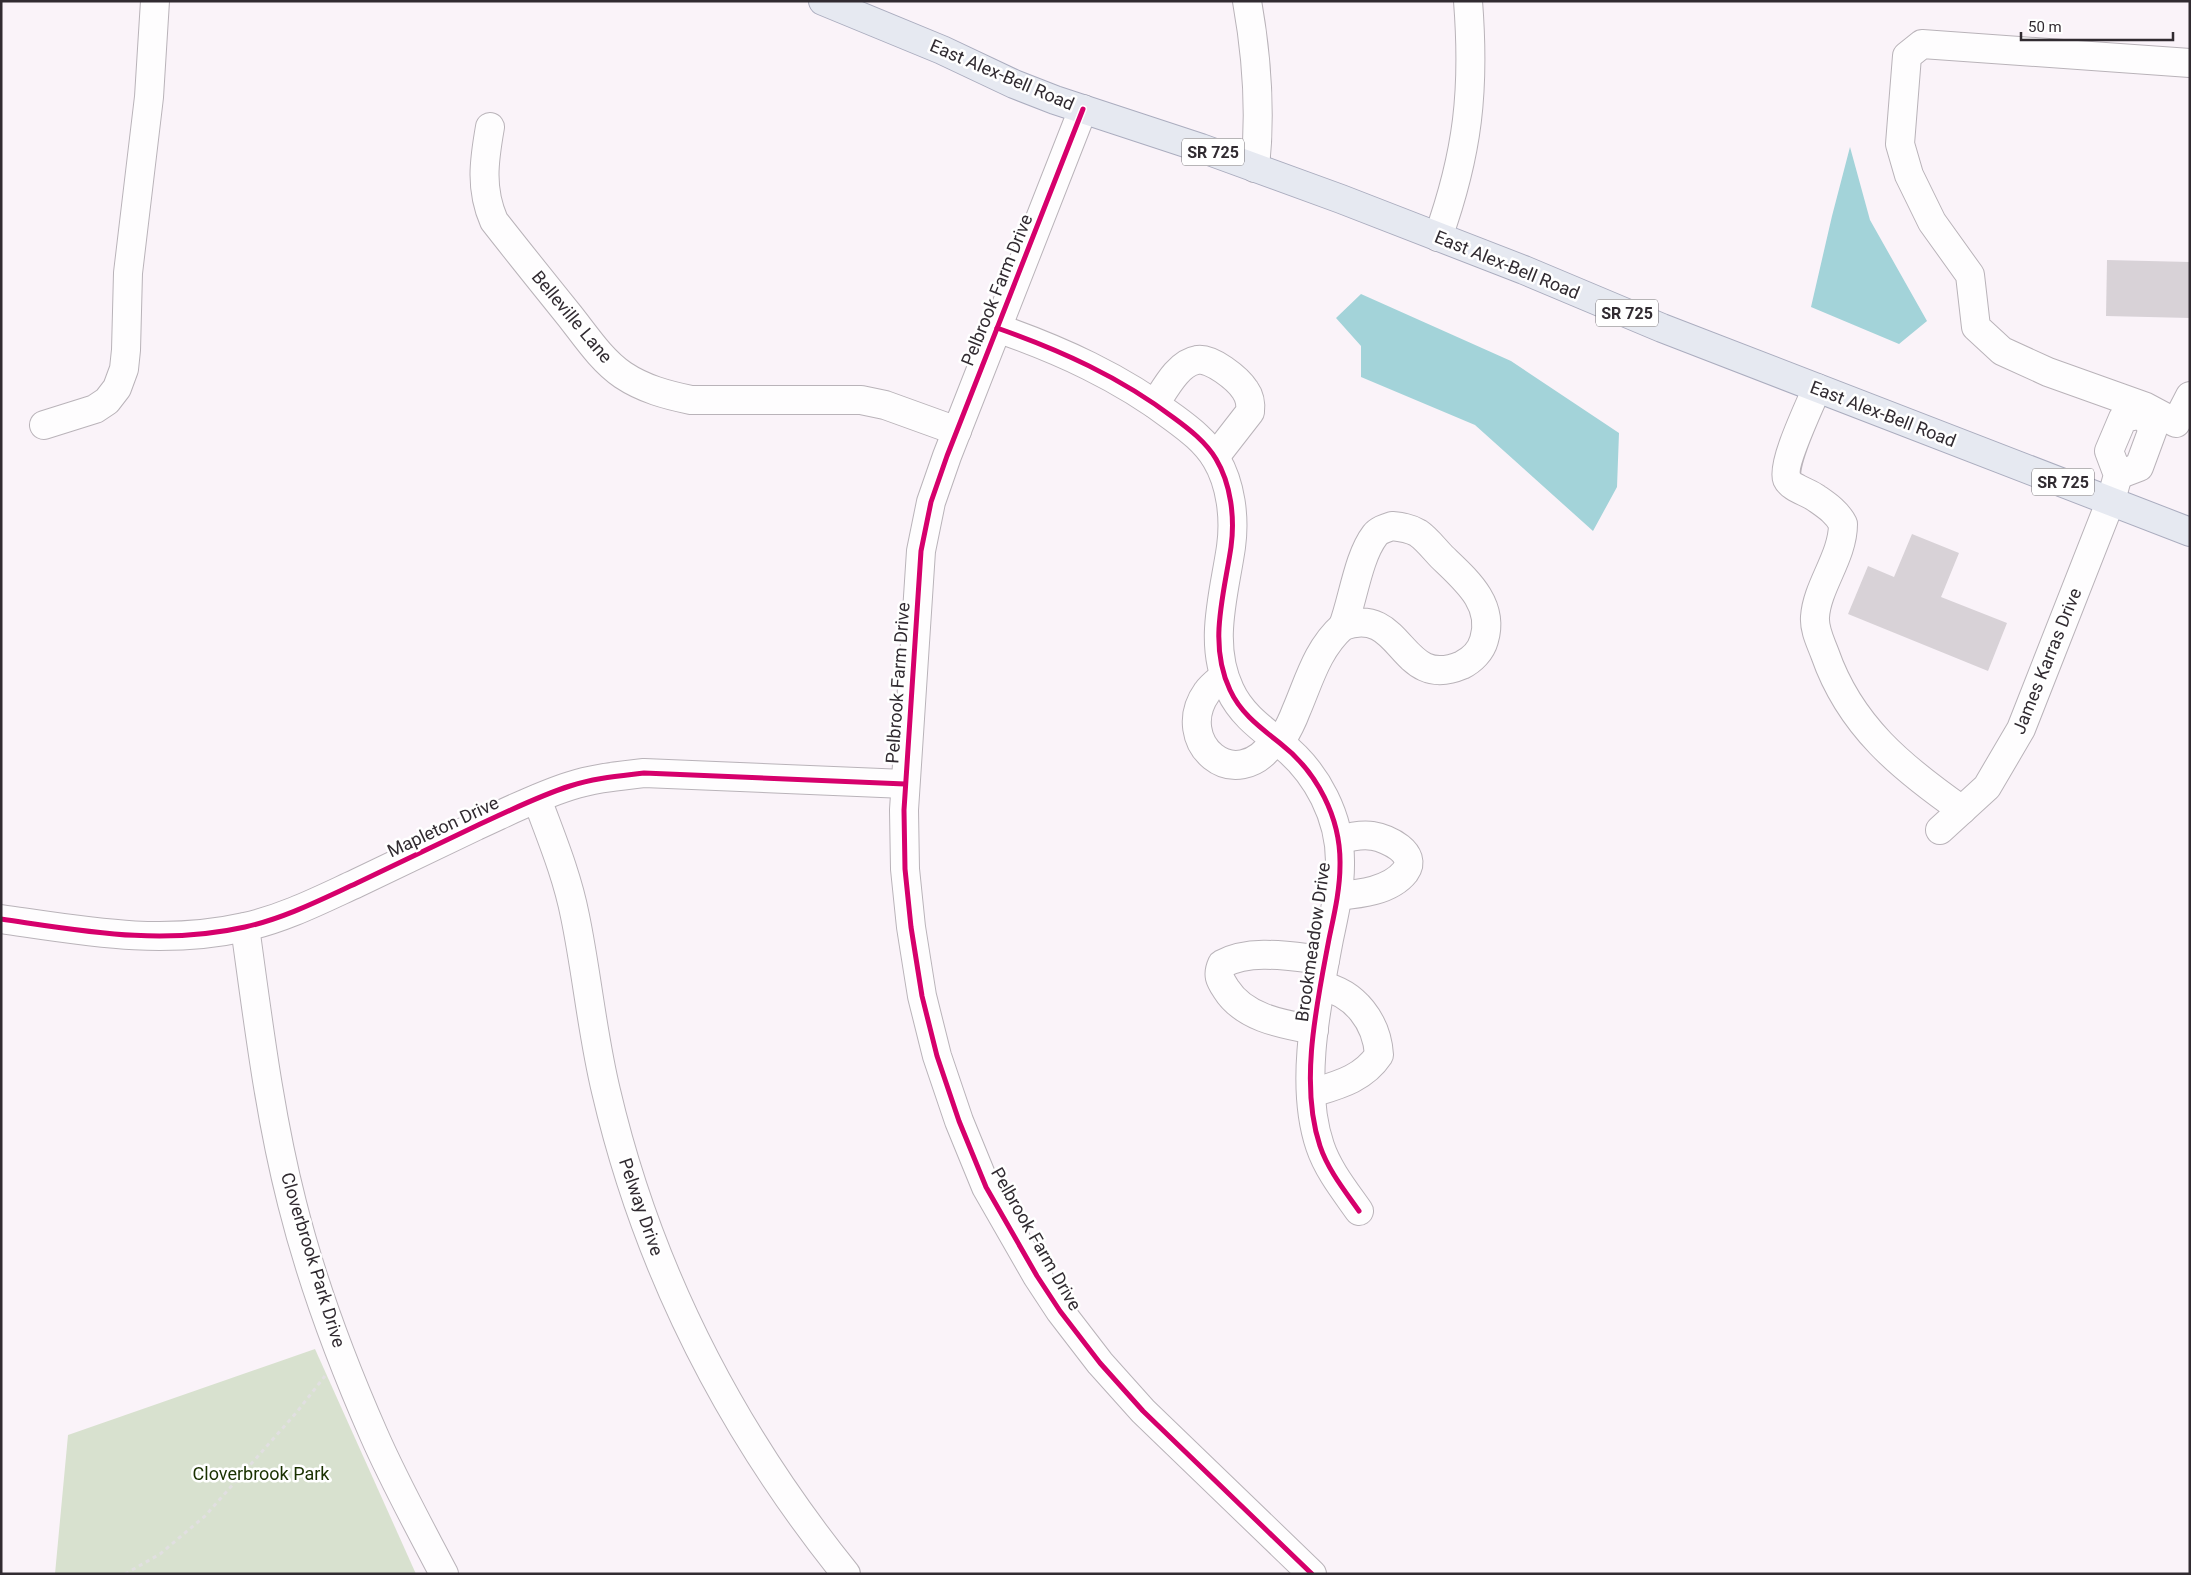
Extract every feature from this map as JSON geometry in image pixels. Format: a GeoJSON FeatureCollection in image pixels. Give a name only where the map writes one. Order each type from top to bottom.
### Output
{"type":"FeatureCollection","features":[{"type":"Feature","properties":{"kind":"main road","name":"East Alex-Bell Road"},"geometry":{"type":"LineString","coordinates":[[823,1],[942,50],[1014,84],[1255,168],[1438,237],[1816,388],[2114,488],[2190,532]]}},
{"type":"Feature","properties":{"kind":"street"},"geometry":{"type":"LineString","coordinates":[[44,425],[95,410],[107,401],[117,388],[124,369],[128,273],[149,97],[155,1]]}},
{"type":"Feature","properties":{"kind":"street"},"geometry":{"type":"LineString","coordinates":[[1247,1],[1256,66],[1259,135],[1255,168]]}},
{"type":"Feature","properties":{"kind":"street"},"geometry":{"type":"LineString","coordinates":[[1438,237],[1457,178],[1466,137],[1471,94],[1472,59],[1468,1]]}},
{"type":"Feature","properties":{"kind":"street"},"geometry":{"type":"LineString","coordinates":[[2190,62],[1922,44],[1907,56],[1900,144],[1909,174],[1932,222],[1970,275],[1976,327],[2002,351],[2048,372],[2183,426],[2190,396]]}},
{"type":"Feature","properties":{"kind":"street","name":"Pelbrook Farm Drive"},"geometry":{"type":"LineString","coordinates":[[1083,109],[931,502],[920,551],[905,784],[905,869],[911,927],[922,996],[937,1056],[959,1121],[986,1187],[1037,1276],[1060,1311],[1100,1363],[1143,1411],[1312,1574]]}},
{"type":"Feature","properties":{"kind":"street","name":"Belleville Lane"},"geometry":{"type":"LineString","coordinates":[[490,127],[484,162],[483,182],[488,207],[494,221],[585,336],[605,359],[622,374],[652,389],[691,400],[860,400],[880,404],[957,432]]}},
{"type":"Feature","properties":{"kind":"street","name":"Brookmeadow Drive"},"geometry":{"type":"LineString","coordinates":[[997,328],[1046,345],[1084,362],[1155,404],[1182,424],[1206,446],[1215,456],[1223,472],[1230,496],[1233,522],[1232,543],[1219,620],[1218,645],[1224,676],[1231,693],[1244,712],[1262,731],[1278,741],[1308,769],[1321,789],[1332,814],[1338,840],[1340,864],[1338,896],[1325,960],[1310,1056],[1313,1120],[1321,1149],[1337,1180],[1359,1211]]}},
{"type":"Feature","properties":{"kind":"street"},"geometry":{"type":"LineString","coordinates":[[1155,404],[1172,378],[1188,364],[1197,360],[1206,360],[1220,367],[1245,389],[1251,402],[1250,412],[1215,456]]}},
{"type":"Feature","properties":{"kind":"street"},"geometry":{"type":"LineString","coordinates":[[1816,388],[1786,468],[1787,479],[1792,485],[1808,492],[1832,509],[1843,524],[1841,543],[1818,603],[1815,618],[1816,630],[1830,669],[1854,714],[1873,736],[1917,778],[1962,810]]}},
{"type":"Feature","properties":{"kind":"street"},"geometry":{"type":"LineString","coordinates":[[2114,488],[2109,452],[2123,418],[2145,411]]}},
{"type":"Feature","properties":{"kind":"street","name":"James Karras Drive"},"geometry":{"type":"LineString","coordinates":[[1940,830],[1987,787],[2022,729],[2114,488]]}},
{"type":"Feature","properties":{"kind":"street"},"geometry":{"type":"LineString","coordinates":[[1224,676],[1208,689],[1201,701],[1197,718],[1199,739],[1204,749],[1213,758],[1234,765],[1245,765],[1257,760],[1278,741],[1295,714],[1313,668],[1330,638],[1343,626],[1356,622],[1368,622],[1380,626],[1413,660],[1428,669],[1443,670],[1462,665],[1475,656],[1482,645],[1487,630],[1487,616],[1478,595],[1418,533],[1392,526],[1383,529],[1375,535],[1364,559],[1343,626]]}},
{"type":"Feature","properties":{"kind":"street","name":"Mapleton Drive"},"geometry":{"type":"LineString","coordinates":[[1,919],[113,935],[151,938],[195,935],[245,927],[280,917],[330,897],[537,798],[570,786],[601,778],[644,773],[905,784]]}},
{"type":"Feature","properties":{"kind":"street","name":"Pelway Drive"},"geometry":{"type":"LineString","coordinates":[[537,798],[567,881],[575,916],[595,1043],[608,1102],[628,1176],[659,1260],[698,1348],[742,1428],[776,1482],[846,1574]]}},
{"type":"Feature","properties":{"kind":"street"},"geometry":{"type":"LineString","coordinates":[[1338,840],[1372,836],[1390,842],[1404,850],[1408,858],[1408,866],[1405,872],[1379,889],[1338,896]]}},
{"type":"Feature","properties":{"kind":"street","name":"Cloverbrook Park Drive"},"geometry":{"type":"LineString","coordinates":[[245,927],[266,1078],[276,1130],[292,1204],[314,1276],[331,1330],[374,1436],[444,1574]]}},
{"type":"Feature","properties":{"kind":"street"},"geometry":{"type":"LineString","coordinates":[[1314,1030],[1263,1018],[1243,1009],[1230,996],[1219,978],[1219,971],[1222,964],[1243,957],[1270,956],[1325,960]]}},
{"type":"Feature","properties":{"kind":"street"},"geometry":{"type":"LineString","coordinates":[[1312,1094],[1361,1075],[1372,1066],[1379,1056],[1378,1043],[1368,1020],[1358,1005],[1346,995],[1322,986]]}},
{"type":"Feature","properties":{"kind":"path"},"geometry":{"type":"LineString","coordinates":[[125,1574],[160,1554],[205,1516],[296,1413],[326,1373]]}},
{"type":"Feature","properties":{"kind":"green space","name":"Cloverbrook Park"},"geometry":{"type":"Polygon","coordinates":[[[315,1349],[416,1574],[55,1574],[68,1435],[315,1349]]]}},
{"type":"Feature","properties":{"kind":"water"},"geometry":{"type":"Polygon","coordinates":[[[1850,147],[1870,220],[1927,321],[1899,344],[1811,307],[1850,147]]]}},
{"type":"Feature","properties":{"kind":"water"},"geometry":{"type":"Polygon","coordinates":[[[1361,294],[1511,361],[1619,433],[1617,487],[1593,531],[1475,425],[1361,377],[1361,346],[1336,318],[1361,294]]]}},
{"type":"Feature","properties":{"kind":"building"},"geometry":{"type":"Polygon","coordinates":[[[2107,260],[2190,262],[2190,318],[2106,316],[2107,260]]]}},
{"type":"Feature","properties":{"kind":"building"},"geometry":{"type":"Polygon","coordinates":[[[1912,534],[1959,553],[1941,597],[2007,623],[1988,671],[1848,614],[1868,566],[1894,577],[1912,534]]]}},
{"type":"Feature","properties":{"kind":"cycle path"},"geometry":{"type":"LineString","coordinates":[[1083,109],[947,456],[931,502],[921,551],[904,810],[905,869],[911,927],[922,996],[937,1056],[959,1121],[986,1187],[1037,1276],[1060,1311],[1100,1363],[1143,1411],[1312,1574]]}},
{"type":"Feature","properties":{"kind":"cycle path"},"geometry":{"type":"LineString","coordinates":[[997,328],[1089,366],[1153,403],[1197,436],[1212,453],[1221,469],[1228,490],[1232,513],[1231,547],[1220,619],[1219,637],[1223,673],[1235,699],[1246,713],[1306,768],[1324,797],[1336,830],[1339,847],[1339,884],[1315,1016],[1310,1070],[1311,1096],[1314,1122],[1323,1155],[1337,1180],[1359,1211]]}},
{"type":"Feature","properties":{"kind":"cycle path"},"geometry":{"type":"LineString","coordinates":[[1,919],[93,932],[153,936],[214,933],[245,927],[274,919],[316,902],[534,799],[579,783],[607,778],[644,773],[905,784]]}}]}
